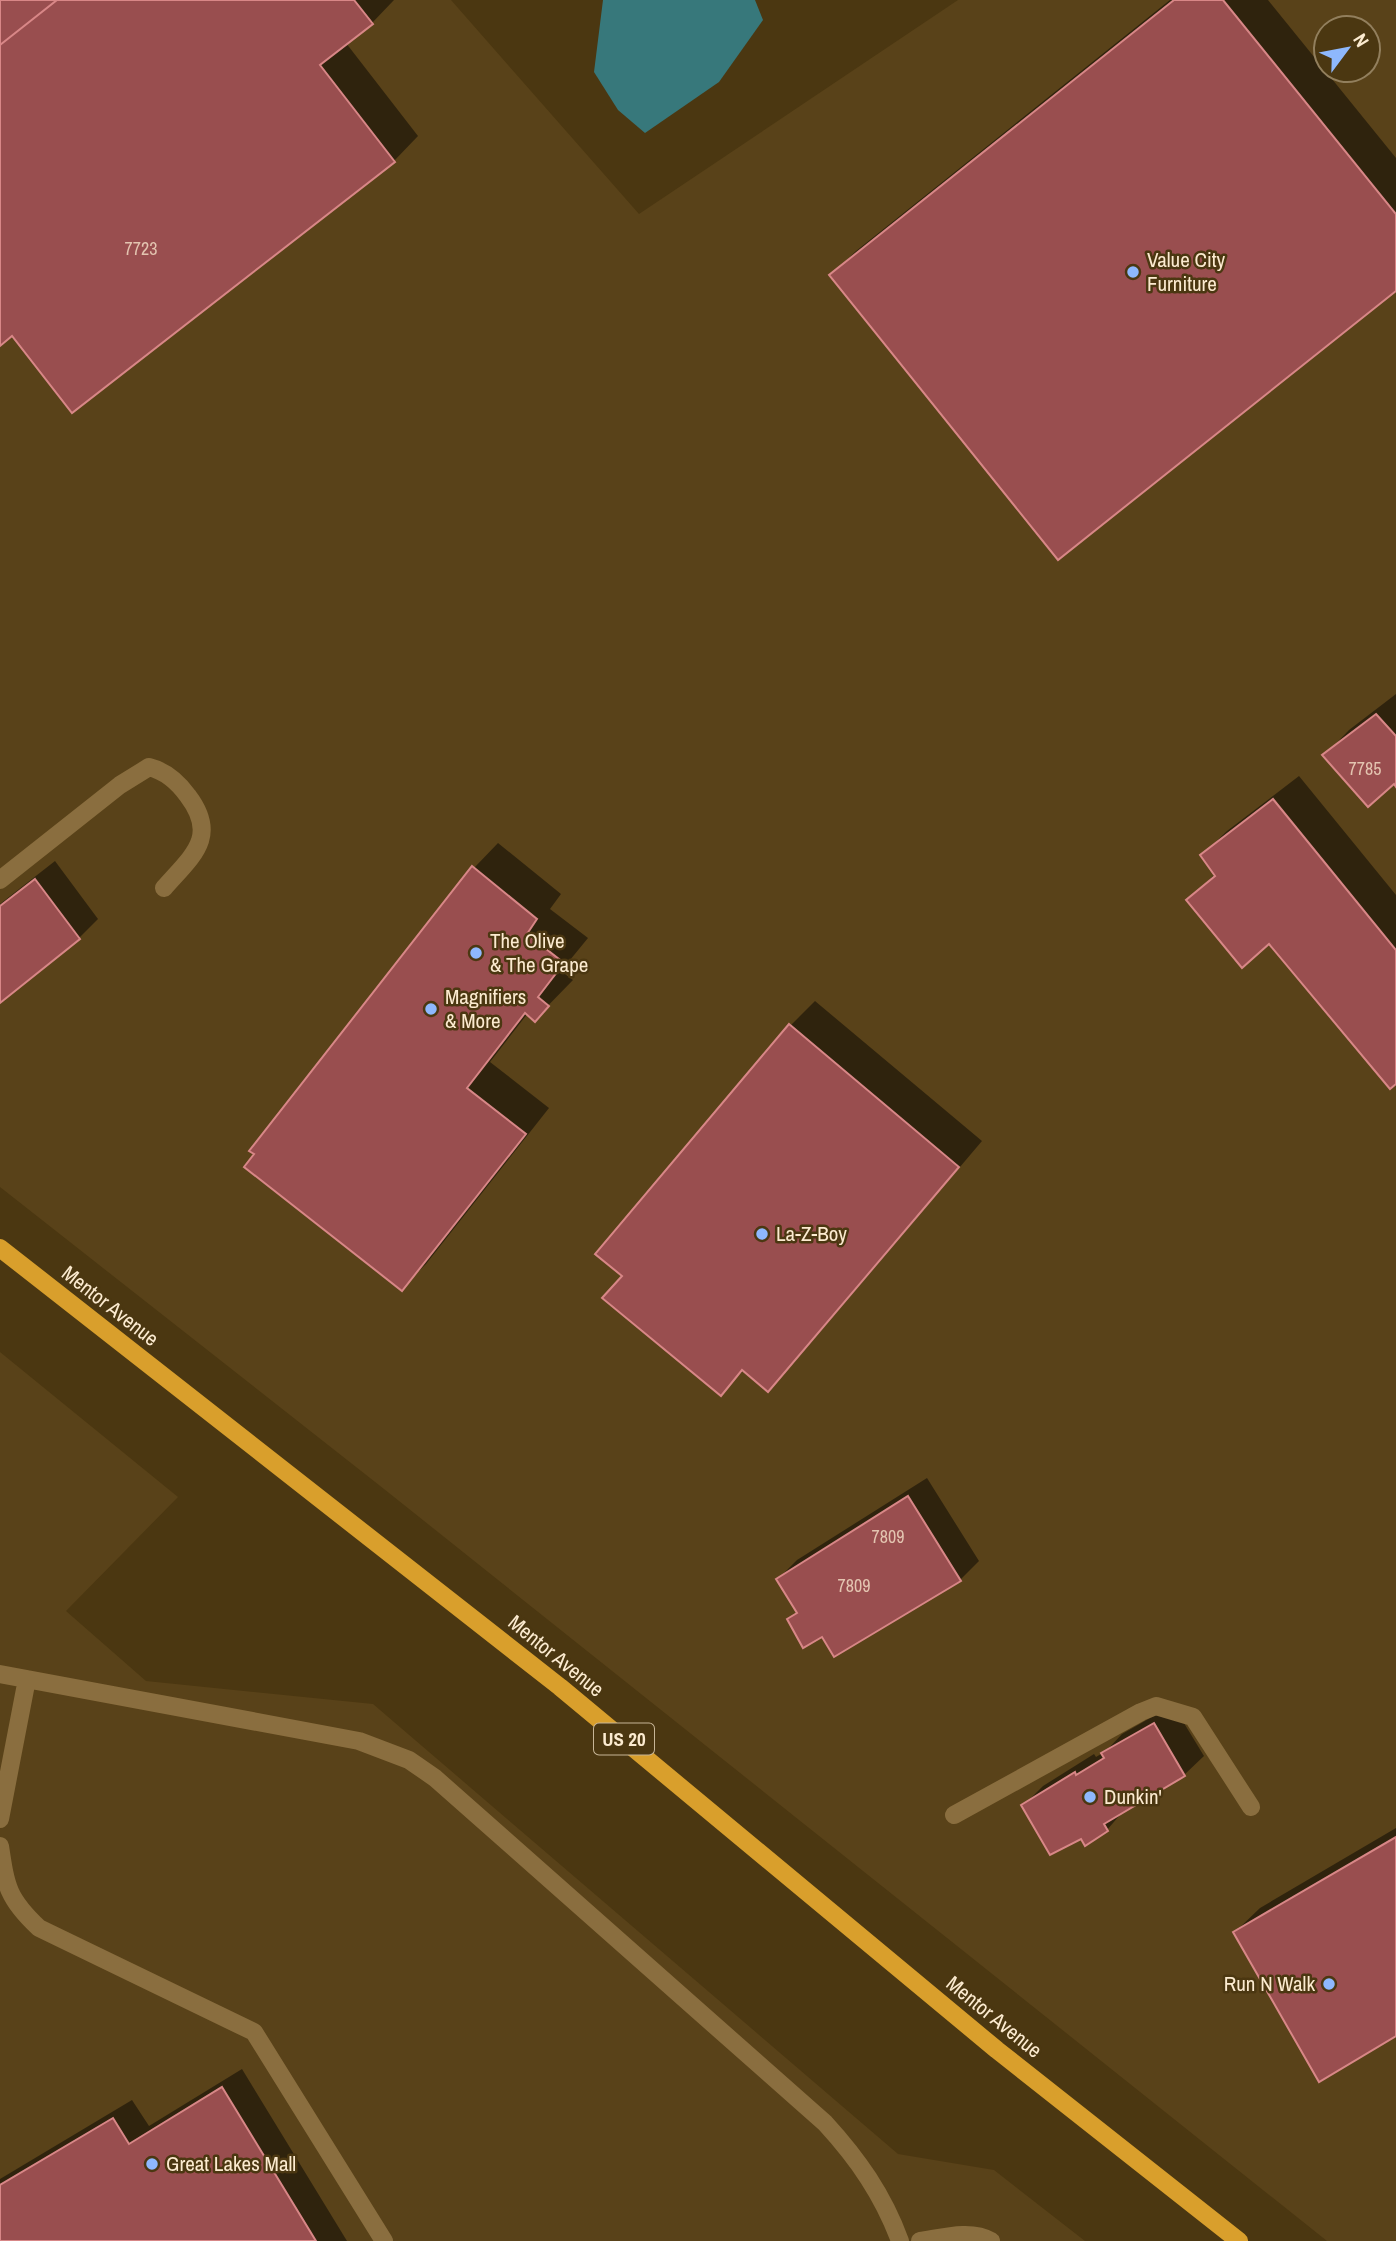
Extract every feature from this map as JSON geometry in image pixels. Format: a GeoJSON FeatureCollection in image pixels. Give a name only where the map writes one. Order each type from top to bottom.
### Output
{"type":"FeatureCollection","features":[{"type":"Feature","properties":{"kind":"main road","name":"Mentor Avenue"},"geometry":{"type":"LineString","coordinates":[[0,1248],[561,1687],[997,2050],[1239,2241]]}},
{"type":"Feature","properties":{"kind":"lane"},"geometry":{"type":"LineString","coordinates":[[0,880],[120,785],[149,767],[160,770],[183,789],[202,816],[203,825],[198,848],[164,888]]}},
{"type":"Feature","properties":{"kind":"lane"},"geometry":{"type":"LineString","coordinates":[[0,1674],[359,1741],[384,1749],[422,1768],[767,2069],[825,2123],[871,2180],[887,2208],[900,2241]]}},
{"type":"Feature","properties":{"kind":"lane"},"geometry":{"type":"LineString","coordinates":[[0,1819],[27,1679]]}},
{"type":"Feature","properties":{"kind":"lane"},"geometry":{"type":"LineString","coordinates":[[954,1815],[1140,1712],[1156,1706],[1194,1717],[1251,1808]]}},
{"type":"Feature","properties":{"kind":"lane"},"geometry":{"type":"LineString","coordinates":[[0,1846],[8,1891],[39,1928],[254,2032],[384,2241]]}},
{"type":"Feature","properties":{"kind":"lane"},"geometry":{"type":"LineString","coordinates":[[920,2241],[971,2235],[983,2236],[991,2241]]}},
{"type":"Feature","properties":{"kind":"shaded area"},"geometry":{"type":"Polygon","coordinates":[[[0,0],[451,0],[639,214],[958,0],[1396,0],[1396,2241],[1327,2241],[384,1489],[0,1187],[0,0]]]}},
{"type":"Feature","properties":{"kind":"shaded area"},"geometry":{"type":"Polygon","coordinates":[[[0,1352],[178,1497],[66,1611],[146,1681],[373,1704],[898,2154],[994,2170],[1085,2241],[0,2241],[0,1352]]]}},
{"type":"Feature","properties":{"kind":"water"},"geometry":{"type":"Polygon","coordinates":[[[603,0],[755,0],[763,20],[719,82],[645,133],[618,110],[594,72],[603,0]]]}},
{"type":"Feature","properties":{"kind":"building"},"geometry":{"type":"Polygon","coordinates":[[[0,0],[57,0],[0,45],[0,0]]]}},
{"type":"Feature","properties":{"kind":"building"},"geometry":{"type":"Polygon","coordinates":[[[57,0],[354,0],[373,24],[320,65],[395,162],[72,413],[12,336],[0,346],[0,45],[57,0]]]}},
{"type":"Feature","properties":{"kind":"building"},"geometry":{"type":"Polygon","coordinates":[[[1174,0],[1223,0],[1396,214],[1396,291],[1058,560],[829,275],[1174,0]]]}},
{"type":"Feature","properties":{"kind":"building"},"geometry":{"type":"Polygon","coordinates":[[[1376,714],[1396,736],[1396,787],[1394,784],[1368,807],[1322,755],[1376,714]]]}},
{"type":"Feature","properties":{"kind":"building"},"geometry":{"type":"Polygon","coordinates":[[[1273,799],[1396,950],[1396,1084],[1390,1089],[1269,944],[1242,968],[1186,900],[1215,876],[1200,855],[1273,799]]]}},
{"type":"Feature","properties":{"kind":"building"},"geometry":{"type":"Polygon","coordinates":[[[472,866],[537,919],[527,934],[564,963],[538,997],[549,1006],[535,1022],[525,1013],[467,1088],[526,1134],[402,1291],[244,1167],[254,1154],[249,1151],[472,866]]]}},
{"type":"Feature","properties":{"kind":"building"},"geometry":{"type":"Polygon","coordinates":[[[35,879],[80,939],[0,1003],[0,906],[35,879]]]}},
{"type":"Feature","properties":{"kind":"building"},"geometry":{"type":"Polygon","coordinates":[[[789,1024],[959,1167],[768,1392],[742,1370],[721,1396],[602,1298],[622,1276],[595,1254],[789,1024]]]}},
{"type":"Feature","properties":{"kind":"building"},"geometry":{"type":"Polygon","coordinates":[[[908,1496],[961,1581],[834,1657],[822,1637],[803,1648],[787,1619],[797,1613],[776,1579],[908,1496]]]}},
{"type":"Feature","properties":{"kind":"building"},"geometry":{"type":"Polygon","coordinates":[[[1154,1723],[1185,1776],[1104,1824],[1108,1831],[1085,1846],[1081,1839],[1050,1855],[1021,1805],[1075,1772],[1076,1775],[1104,1758],[1101,1753],[1154,1723]]]}},
{"type":"Feature","properties":{"kind":"building","name":"Run N Walk"},"geometry":{"type":"Polygon","coordinates":[[[1396,1837],[1396,2036],[1319,2082],[1233,1932],[1396,1837]]]}},
{"type":"Feature","properties":{"kind":"building","name":"Great Lakes Mall"},"geometry":{"type":"Polygon","coordinates":[[[222,2087],[316,2241],[0,2241],[0,2185],[113,2118],[129,2144],[222,2087]]]}},
{"type":"Feature","properties":{"kind":"place","name":"Value City Furniture"},"geometry":{"type":"Point","coordinates":[1133,272]}},
{"type":"Feature","properties":{"kind":"place","name":"The Olive & The Grape"},"geometry":{"type":"Point","coordinates":[476,953]}},
{"type":"Feature","properties":{"kind":"place","name":"Magnifiers & More"},"geometry":{"type":"Point","coordinates":[431,1009]}},
{"type":"Feature","properties":{"kind":"place","name":"La-Z-Boy"},"geometry":{"type":"Point","coordinates":[762,1234]}},
{"type":"Feature","properties":{"kind":"place","name":"Dunkin'"},"geometry":{"type":"Point","coordinates":[1090,1797]}},
{"type":"Feature","properties":{"kind":"place","name":"Run N Walk"},"geometry":{"type":"Point","coordinates":[1329,1984]}},
{"type":"Feature","properties":{"kind":"place","name":"Great Lakes Mall"},"geometry":{"type":"Point","coordinates":[152,2164]}}]}
